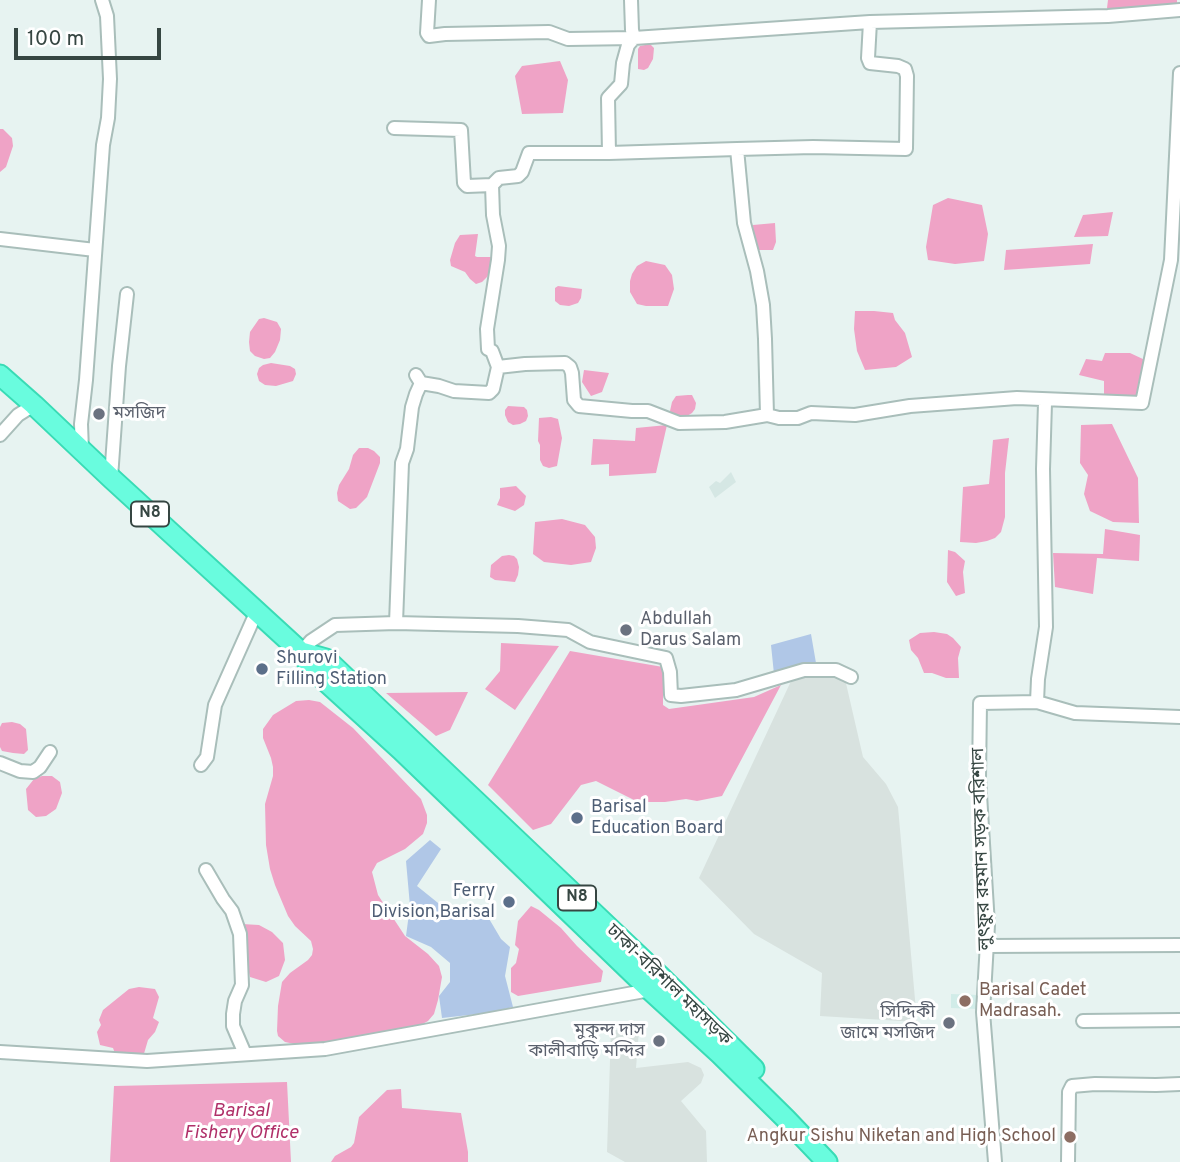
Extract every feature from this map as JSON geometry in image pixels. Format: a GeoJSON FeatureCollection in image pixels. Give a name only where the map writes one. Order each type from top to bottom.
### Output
{"type":"FeatureCollection","features":[{"type":"Feature","properties":{"kind":"highway","name":"ঢাকা-বরিশাল মহাসড়ক"},"geometry":{"type":"LineString","coordinates":[[0,375],[301,653],[312,669],[401,750],[720,1054],[827,1162]]}},
{"type":"Feature","properties":{"kind":"highway","name":"ঢাকা-বরিশাল মহাসড়ক"},"geometry":{"type":"LineString","coordinates":[[301,653],[326,659],[376,706],[678,994],[795,1110],[841,1162]]}},
{"type":"Feature","properties":{"kind":"street"},"geometry":{"type":"LineString","coordinates":[[82,450],[81,424],[110,79],[107,16],[102,0]]}},
{"type":"Feature","properties":{"kind":"street"},"geometry":{"type":"LineString","coordinates":[[429,0],[429,36],[549,32],[569,39],[634,38],[870,22],[1108,16],[1180,10]]}},
{"type":"Feature","properties":{"kind":"street"},"geometry":{"type":"LineString","coordinates":[[631,0],[634,38]]}},
{"type":"Feature","properties":{"kind":"street"},"geometry":{"type":"LineString","coordinates":[[394,128],[461,130],[464,183],[467,186],[492,185],[499,178],[521,174],[529,153],[906,149],[907,76],[905,69],[898,66],[870,63],[870,22]]}},
{"type":"Feature","properties":{"kind":"street"},"geometry":{"type":"LineString","coordinates":[[609,153],[608,97],[621,84],[628,45],[634,38]]}},
{"type":"Feature","properties":{"kind":"street"},"geometry":{"type":"LineString","coordinates":[[498,367],[565,363],[572,373],[574,400],[579,406],[648,411],[679,423],[725,422],[767,415],[798,418],[811,413],[855,415],[910,406],[1017,398],[1142,403],[1171,260],[1180,73]]}},
{"type":"Feature","properties":{"kind":"street"},"geometry":{"type":"LineString","coordinates":[[737,149],[744,223],[763,305],[767,415]]}},
{"type":"Feature","properties":{"kind":"street"},"geometry":{"type":"LineString","coordinates":[[396,623],[402,463],[407,449],[418,379],[454,391],[489,393],[495,384],[498,367],[492,351],[488,349],[486,329],[499,246],[493,215],[492,185]]}},
{"type":"Feature","properties":{"kind":"street"},"geometry":{"type":"LineString","coordinates":[[0,239],[95,250]]}},
{"type":"Feature","properties":{"kind":"street"},"geometry":{"type":"LineString","coordinates":[[111,478],[127,294]]}},
{"type":"Feature","properties":{"kind":"street"},"geometry":{"type":"LineString","coordinates":[[1045,403],[1043,497],[1046,627],[1037,702],[1075,713],[1180,717]]}},
{"type":"Feature","properties":{"kind":"street"},"geometry":{"type":"LineString","coordinates":[[0,435],[18,415],[34,404]]}},
{"type":"Feature","properties":{"kind":"street"},"geometry":{"type":"LineString","coordinates":[[201,765],[207,757],[215,705],[256,613]]}},
{"type":"Feature","properties":{"kind":"street"},"geometry":{"type":"LineString","coordinates":[[301,653],[311,641],[335,625],[396,623],[518,626],[568,631],[590,642],[666,657],[671,695],[736,690],[804,670],[836,670],[851,677]]}},
{"type":"Feature","properties":{"kind":"street","name":"লুৎফুর রহমান সড়ক বরিশাল"},"geometry":{"type":"LineString","coordinates":[[995,1162],[983,1012],[987,891],[979,778],[980,703],[1037,702]]}},
{"type":"Feature","properties":{"kind":"street"},"geometry":{"type":"LineString","coordinates":[[0,763],[20,771],[33,772],[50,752]]}},
{"type":"Feature","properties":{"kind":"street"},"geometry":{"type":"LineString","coordinates":[[206,870],[232,911],[240,934],[242,985],[234,1002],[233,1026],[245,1054]]}},
{"type":"Feature","properties":{"kind":"street"},"geometry":{"type":"LineString","coordinates":[[987,946],[1180,945]]}},
{"type":"Feature","properties":{"kind":"street"},"geometry":{"type":"LineString","coordinates":[[0,1052],[147,1061],[325,1049],[650,990]]}},
{"type":"Feature","properties":{"kind":"street"},"geometry":{"type":"LineString","coordinates":[[1083,1021],[1180,1020]]}},
{"type":"Feature","properties":{"kind":"street"},"geometry":{"type":"LineString","coordinates":[[1068,1162],[1069,1092],[1072,1086],[1180,1084]]}},
{"type":"Feature","properties":{"kind":"shaded area"},"geometry":{"type":"Polygon","coordinates":[[[731,472],[736,482],[715,498],[709,487],[716,481],[720,483],[731,472]]]}},
{"type":"Feature","properties":{"kind":"shaded area"},"geometry":{"type":"Polygon","coordinates":[[[811,634],[816,663],[774,674],[771,645],[811,634]]]}},
{"type":"Feature","properties":{"kind":"shaded area"},"geometry":{"type":"Polygon","coordinates":[[[828,675],[845,679],[863,757],[886,784],[898,807],[917,1022],[820,1016],[822,973],[754,934],[699,878],[792,679],[828,675]]]}},
{"type":"Feature","properties":{"kind":"shaded area"},"geometry":{"type":"Polygon","coordinates":[[[430,840],[441,849],[417,886],[448,911],[467,919],[488,917],[501,939],[510,947],[505,976],[513,1007],[442,1018],[439,996],[450,982],[450,963],[431,947],[406,936],[410,906],[406,861],[430,840]]]}},
{"type":"Feature","properties":{"kind":"shaded area","name":"Barisal Cadet Madrasah."},"geometry":{"type":"Polygon","coordinates":[[[951,994],[979,995],[979,1009],[951,1008],[951,994]]]}},
{"type":"Feature","properties":{"kind":"shaded area"},"geometry":{"type":"Polygon","coordinates":[[[611,1030],[639,1030],[636,1068],[688,1062],[701,1068],[704,1075],[701,1083],[681,1101],[706,1131],[707,1162],[625,1162],[607,1152],[611,1030]]]}},
{"type":"Feature","properties":{"kind":"water"},"geometry":{"type":"Polygon","coordinates":[[[1108,0],[1177,0],[1177,5],[1143,9],[1107,8],[1108,0]]]}},
{"type":"Feature","properties":{"kind":"water"},"geometry":{"type":"Polygon","coordinates":[[[645,45],[654,48],[653,59],[644,70],[638,69],[638,49],[645,45]]]}},
{"type":"Feature","properties":{"kind":"water"},"geometry":{"type":"Polygon","coordinates":[[[560,61],[568,80],[563,113],[522,114],[515,76],[522,66],[560,61]]]}},
{"type":"Feature","properties":{"kind":"water"},"geometry":{"type":"Polygon","coordinates":[[[0,129],[12,138],[13,146],[6,167],[0,172],[0,129]]]}},
{"type":"Feature","properties":{"kind":"water"},"geometry":{"type":"Polygon","coordinates":[[[948,198],[982,205],[988,234],[984,261],[955,264],[928,260],[926,247],[933,205],[948,198]]]}},
{"type":"Feature","properties":{"kind":"water"},"geometry":{"type":"Polygon","coordinates":[[[1113,212],[1108,236],[1074,237],[1083,215],[1113,212]]]}},
{"type":"Feature","properties":{"kind":"water"},"geometry":{"type":"Polygon","coordinates":[[[775,223],[776,242],[773,250],[756,250],[753,225],[775,223]]]}},
{"type":"Feature","properties":{"kind":"water"},"geometry":{"type":"Polygon","coordinates":[[[478,234],[475,256],[495,257],[487,277],[476,284],[465,272],[451,266],[450,260],[460,235],[478,234]]]}},
{"type":"Feature","properties":{"kind":"water"},"geometry":{"type":"Polygon","coordinates":[[[1093,244],[1090,264],[1004,270],[1006,250],[1093,244]]]}},
{"type":"Feature","properties":{"kind":"water"},"geometry":{"type":"Polygon","coordinates":[[[646,261],[665,265],[672,275],[674,289],[668,306],[637,304],[630,292],[632,274],[637,266],[646,261]]]}},
{"type":"Feature","properties":{"kind":"water"},"geometry":{"type":"Polygon","coordinates":[[[558,286],[582,289],[578,303],[569,306],[555,301],[555,288],[558,286]]]}},
{"type":"Feature","properties":{"kind":"water"},"geometry":{"type":"Polygon","coordinates":[[[855,311],[893,313],[905,333],[912,357],[896,367],[865,370],[857,351],[855,311]]]}},
{"type":"Feature","properties":{"kind":"water"},"geometry":{"type":"Polygon","coordinates":[[[259,319],[277,322],[281,329],[275,352],[270,358],[264,359],[250,351],[249,342],[250,332],[259,319]]]}},
{"type":"Feature","properties":{"kind":"water"},"geometry":{"type":"Polygon","coordinates":[[[1105,353],[1130,353],[1145,360],[1137,400],[1104,396],[1104,381],[1079,375],[1086,359],[1102,361],[1105,353]]]}},
{"type":"Feature","properties":{"kind":"water"},"geometry":{"type":"Polygon","coordinates":[[[271,363],[295,369],[293,381],[276,386],[265,385],[259,381],[259,368],[271,363]]]}},
{"type":"Feature","properties":{"kind":"water"},"geometry":{"type":"Polygon","coordinates":[[[584,370],[609,373],[602,392],[591,396],[582,382],[584,370]]]}},
{"type":"Feature","properties":{"kind":"water"},"geometry":{"type":"Polygon","coordinates":[[[692,395],[696,403],[692,413],[682,417],[670,411],[676,396],[692,395]]]}},
{"type":"Feature","properties":{"kind":"water"},"geometry":{"type":"Polygon","coordinates":[[[508,406],[524,407],[528,416],[526,421],[513,425],[508,422],[505,410],[508,406]]]}},
{"type":"Feature","properties":{"kind":"water"},"geometry":{"type":"Polygon","coordinates":[[[539,418],[558,419],[562,438],[557,466],[549,468],[543,466],[540,460],[538,441],[539,418]]]}},
{"type":"Feature","properties":{"kind":"water"},"geometry":{"type":"Polygon","coordinates":[[[1112,424],[1138,478],[1139,523],[1113,522],[1090,511],[1084,494],[1088,475],[1080,463],[1081,425],[1112,424]]]}},
{"type":"Feature","properties":{"kind":"water"},"geometry":{"type":"Polygon","coordinates":[[[667,425],[656,473],[609,476],[609,464],[591,465],[593,439],[635,441],[636,428],[667,425]]]}},
{"type":"Feature","properties":{"kind":"water"},"geometry":{"type":"Polygon","coordinates":[[[1009,438],[1005,473],[1005,517],[1001,532],[987,541],[960,542],[963,487],[989,484],[993,440],[1009,438]]]}},
{"type":"Feature","properties":{"kind":"water"},"geometry":{"type":"Polygon","coordinates":[[[359,448],[374,451],[380,457],[380,463],[367,497],[356,508],[350,509],[338,501],[337,493],[353,455],[359,448]]]}},
{"type":"Feature","properties":{"kind":"water"},"geometry":{"type":"Polygon","coordinates":[[[516,486],[526,496],[524,505],[515,511],[497,505],[500,488],[516,486]]]}},
{"type":"Feature","properties":{"kind":"water"},"geometry":{"type":"Polygon","coordinates":[[[562,519],[585,525],[595,537],[596,548],[591,562],[571,565],[544,562],[533,554],[535,522],[562,519]]]}},
{"type":"Feature","properties":{"kind":"water"},"geometry":{"type":"Polygon","coordinates":[[[1105,529],[1140,535],[1139,561],[1097,558],[1093,594],[1055,587],[1053,553],[1103,554],[1105,529]]]}},
{"type":"Feature","properties":{"kind":"water"},"geometry":{"type":"Polygon","coordinates":[[[948,550],[955,552],[965,561],[965,593],[956,596],[947,582],[948,550]]]}},
{"type":"Feature","properties":{"kind":"water"},"geometry":{"type":"Polygon","coordinates":[[[509,555],[517,559],[519,567],[515,582],[490,577],[491,565],[502,556],[509,555]]]}},
{"type":"Feature","properties":{"kind":"water"},"geometry":{"type":"Polygon","coordinates":[[[920,633],[947,634],[961,647],[958,658],[959,678],[924,673],[918,658],[911,650],[909,640],[920,633]]]}},
{"type":"Feature","properties":{"kind":"water"},"geometry":{"type":"Polygon","coordinates":[[[501,643],[559,646],[515,710],[485,689],[500,671],[501,643]]]}},
{"type":"Feature","properties":{"kind":"water"},"geometry":{"type":"Polygon","coordinates":[[[570,651],[663,667],[663,705],[669,709],[754,697],[781,685],[722,796],[697,801],[686,799],[638,802],[596,781],[581,785],[551,824],[533,830],[488,785],[570,651]]]}},
{"type":"Feature","properties":{"kind":"water"},"geometry":{"type":"Polygon","coordinates":[[[468,692],[450,730],[436,736],[386,693],[468,692]]]}},
{"type":"Feature","properties":{"kind":"water"},"geometry":{"type":"Polygon","coordinates":[[[296,701],[320,702],[353,728],[421,799],[427,815],[423,834],[405,849],[377,863],[372,872],[378,895],[405,936],[439,966],[442,977],[434,1014],[417,1027],[395,1034],[304,1046],[285,1042],[278,1036],[277,1031],[282,982],[308,960],[313,949],[311,941],[288,916],[270,869],[266,845],[265,804],[273,767],[263,738],[263,729],[273,715],[296,701]]]}},
{"type":"Feature","properties":{"kind":"water"},"geometry":{"type":"Polygon","coordinates":[[[12,722],[26,729],[28,750],[24,754],[2,751],[0,747],[0,727],[2,723],[12,722]]]}},
{"type":"Feature","properties":{"kind":"water"},"geometry":{"type":"Polygon","coordinates":[[[52,776],[60,782],[62,793],[56,809],[46,816],[36,817],[28,810],[26,789],[34,779],[52,776]]]}},
{"type":"Feature","properties":{"kind":"water"},"geometry":{"type":"Polygon","coordinates":[[[531,906],[561,928],[603,971],[601,982],[518,996],[511,992],[511,968],[516,963],[519,949],[515,945],[518,921],[531,906]]]}},
{"type":"Feature","properties":{"kind":"water"},"geometry":{"type":"Polygon","coordinates":[[[242,924],[259,925],[272,932],[283,943],[285,960],[279,976],[266,982],[250,977],[244,953],[242,924]]]}},
{"type":"Feature","properties":{"kind":"water"},"geometry":{"type":"Polygon","coordinates":[[[129,989],[155,989],[159,997],[153,1018],[159,1022],[148,1040],[143,1057],[116,1056],[113,1048],[100,1045],[97,1032],[101,1025],[99,1020],[103,1010],[129,989]]]}},
{"type":"Feature","properties":{"kind":"water","name":"Barisal Fishery Office"},"geometry":{"type":"Polygon","coordinates":[[[287,1082],[291,1162],[110,1162],[114,1086],[287,1082]]]}},
{"type":"Feature","properties":{"kind":"water"},"geometry":{"type":"Polygon","coordinates":[[[401,1089],[402,1108],[461,1113],[468,1162],[331,1162],[354,1143],[359,1117],[387,1090],[401,1089]]]}},
{"type":"Feature","properties":{"kind":"place","name":"মসজিদ"},"geometry":{"type":"Point","coordinates":[99,414]}},
{"type":"Feature","properties":{"kind":"place","name":"Abdullah Darus Salam"},"geometry":{"type":"Point","coordinates":[626,630]}},
{"type":"Feature","properties":{"kind":"place","name":"Shurovi Filling Station"},"geometry":{"type":"Point","coordinates":[262,669]}},
{"type":"Feature","properties":{"kind":"place","name":"Barisal Education Board"},"geometry":{"type":"Point","coordinates":[577,818]}},
{"type":"Feature","properties":{"kind":"place","name":"Ferry Division,Barisal"},"geometry":{"type":"Point","coordinates":[509,902]}},
{"type":"Feature","properties":{"kind":"place","name":"Barisal Cadet Madrasah."},"geometry":{"type":"Point","coordinates":[965,1001]}},
{"type":"Feature","properties":{"kind":"place","name":"সিদ্দিকী জামে মসজিদ"},"geometry":{"type":"Point","coordinates":[949,1023]}},
{"type":"Feature","properties":{"kind":"place","name":"মুকুন্দ দাস কালীবাড়ি মন্দির"},"geometry":{"type":"Point","coordinates":[659,1041]}},
{"type":"Feature","properties":{"kind":"place","name":"Angkur Sishu Niketan and High School"},"geometry":{"type":"Point","coordinates":[1070,1137]}}]}
